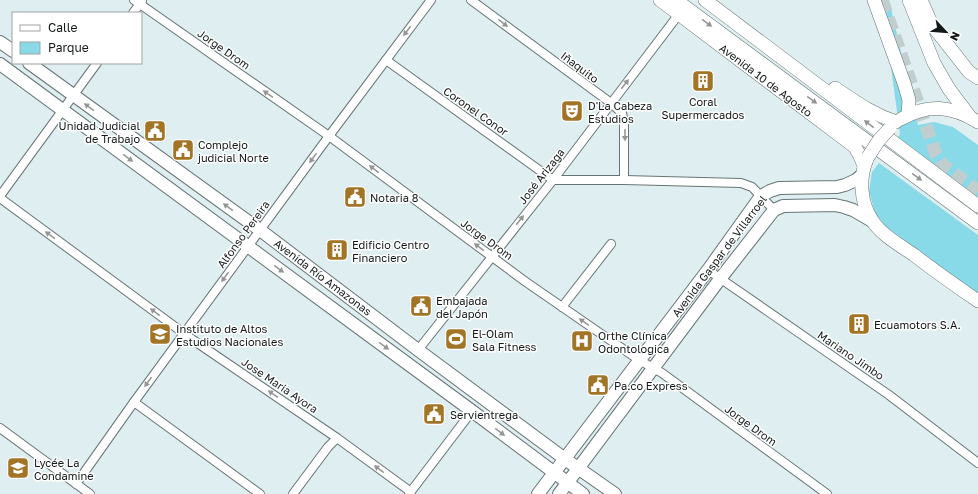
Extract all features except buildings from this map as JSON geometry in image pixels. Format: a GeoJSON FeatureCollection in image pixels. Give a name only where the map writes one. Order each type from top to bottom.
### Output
{"type":"FeatureCollection","features":[{"type":"Feature","properties":{"kind":"main road","name":"Avenida 10 de Agosto"},"geometry":{"type":"LineString","coordinates":[[660,0],[855,147],[865,166],[862,190],[865,207],[872,222],[891,239],[978,301]]}},
{"type":"Feature","properties":{"kind":"main road","name":"Avenida 10 de Agosto"},"geometry":{"type":"LineString","coordinates":[[676,0],[978,223]]}},
{"type":"Feature","properties":{"kind":"main road"},"geometry":{"type":"LineString","coordinates":[[705,0],[978,206]]}},
{"type":"Feature","properties":{"kind":"main road"},"geometry":{"type":"LineString","coordinates":[[715,0],[829,84],[893,125]]}},
{"type":"Feature","properties":{"kind":"main road"},"geometry":{"type":"LineString","coordinates":[[874,0],[904,82],[909,100],[908,115]]}},
{"type":"Feature","properties":{"kind":"main road"},"geometry":{"type":"LineString","coordinates":[[909,0],[934,63],[949,89],[974,120]]}},
{"type":"Feature","properties":{"kind":"main road"},"geometry":{"type":"LineString","coordinates":[[921,0],[932,25],[969,72],[978,78]]}},
{"type":"Feature","properties":{"kind":"main road"},"geometry":{"type":"LineString","coordinates":[[0,42],[12,51]]}},
{"type":"Feature","properties":{"kind":"main road","name":"Avenida Río Amazonas"},"geometry":{"type":"LineString","coordinates":[[0,64],[583,494]]}},
{"type":"Feature","properties":{"kind":"main road","name":"Avenida Río Amazonas"},"geometry":{"type":"LineString","coordinates":[[30,64],[260,230],[418,350],[565,459],[615,494]]}},
{"type":"Feature","properties":{"kind":"main road"},"geometry":{"type":"LineString","coordinates":[[865,166],[879,140],[893,125],[908,115],[920,110],[936,108],[951,110],[974,120]]}},
{"type":"Feature","properties":{"kind":"main road","name":"Avenida Gaspar de Villarroel"},"geometry":{"type":"LineString","coordinates":[[538,494],[708,270],[761,196],[770,190],[779,188],[834,187],[845,185],[856,180],[865,166]]}},
{"type":"Feature","properties":{"kind":"main road","name":"Avenida Gaspar de Villarroel"},"geometry":{"type":"LineString","coordinates":[[559,494],[720,279],[774,210],[783,206],[836,206],[853,210],[872,222]]}},
{"type":"Feature","properties":{"kind":"street","name":"Alfonso Pereira"},"geometry":{"type":"LineString","coordinates":[[76,484],[184,333],[430,0]]}},
{"type":"Feature","properties":{"kind":"street","name":"Iñaquito"},"geometry":{"type":"LineString","coordinates":[[471,0],[611,103],[622,113],[624,122],[624,180]]}},
{"type":"Feature","properties":{"kind":"street"},"geometry":{"type":"LineString","coordinates":[[134,12],[139,1]]}},
{"type":"Feature","properties":{"kind":"street","name":"Jorge Drom"},"geometry":{"type":"LineString","coordinates":[[139,1],[329,136],[562,307],[653,368],[827,494]]}},
{"type":"Feature","properties":{"kind":"street","name":"José Arizaga"},"geometry":{"type":"LineString","coordinates":[[418,350],[553,180],[679,14]]}},
{"type":"Feature","properties":{"kind":"street","name":"Coronel Conor"},"geometry":{"type":"LineString","coordinates":[[386,60],[553,180]]}},
{"type":"Feature","properties":{"kind":"street"},"geometry":{"type":"LineString","coordinates":[[0,197],[96,64]]}},
{"type":"Feature","properties":{"kind":"street"},"geometry":{"type":"LineString","coordinates":[[553,180],[741,183],[752,187],[774,210]]}},
{"type":"Feature","properties":{"kind":"street","name":"Jose Maria Ayora"},"geometry":{"type":"LineString","coordinates":[[0,197],[184,333],[336,438],[410,493]]}},
{"type":"Feature","properties":{"kind":"street"},"geometry":{"type":"LineString","coordinates":[[562,307],[611,244]]}},
{"type":"Feature","properties":{"kind":"street","name":"Mariano Jimbo"},"geometry":{"type":"LineString","coordinates":[[708,270],[889,395],[978,463]]}},
{"type":"Feature","properties":{"kind":"street"},"geometry":{"type":"LineString","coordinates":[[134,402],[260,494]]}},
{"type":"Feature","properties":{"kind":"street"},"geometry":{"type":"LineString","coordinates":[[410,493],[472,411]]}},
{"type":"Feature","properties":{"kind":"street"},"geometry":{"type":"LineString","coordinates":[[0,428],[90,494]]}},
{"type":"Feature","properties":{"kind":"street"},"geometry":{"type":"LineString","coordinates":[[293,494],[336,438]]}},
{"type":"Feature","properties":{"kind":"green space"},"geometry":{"type":"Polygon","coordinates":[[[882,0],[889,0],[918,125],[934,122],[953,127],[978,145],[978,200],[896,140],[900,134],[882,0]]]}},
{"type":"Feature","properties":{"kind":"green space"},"geometry":{"type":"Polygon","coordinates":[[[879,163],[978,235],[978,293],[889,230],[875,213],[869,191],[872,172],[879,163]]]}},
{"type":"Feature","properties":{"kind":"tunnel"},"geometry":{"type":"LineString","coordinates":[[882,0],[936,154],[943,165],[978,191]]}},
{"type":"Feature","properties":{"kind":"place","name":"Coral Supermercados"},"geometry":{"type":"Point","coordinates":[703,81]}},
{"type":"Feature","properties":{"kind":"place","name":"D'La Cabeza Estudios"},"geometry":{"type":"Point","coordinates":[572,111]}},
{"type":"Feature","properties":{"kind":"place","name":"Unidad Judicial de Trabajo"},"geometry":{"type":"Point","coordinates":[155,131]}},
{"type":"Feature","properties":{"kind":"place","name":"Complejo judicial Norte"},"geometry":{"type":"Point","coordinates":[183,150]}},
{"type":"Feature","properties":{"kind":"place","name":"Notaria 8"},"geometry":{"type":"Point","coordinates":[355,197]}},
{"type":"Feature","properties":{"kind":"place","name":"Edificio Centro Financiero"},"geometry":{"type":"Point","coordinates":[337,250]}},
{"type":"Feature","properties":{"kind":"place","name":"Embajada del Japón"},"geometry":{"type":"Point","coordinates":[421,306]}},
{"type":"Feature","properties":{"kind":"place","name":"Ecuamotors S.A."},"geometry":{"type":"Point","coordinates":[859,324]}},
{"type":"Feature","properties":{"kind":"place","name":"Instituto de Altos Estudios Nacionales"},"geometry":{"type":"Point","coordinates":[160,334]}},
{"type":"Feature","properties":{"kind":"place","name":"El-Olam Sala Fitness"},"geometry":{"type":"Point","coordinates":[456,339]}},
{"type":"Feature","properties":{"kind":"place","name":"Orthe Clínica Odontologica"},"geometry":{"type":"Point","coordinates":[582,341]}},
{"type":"Feature","properties":{"kind":"place","name":"Pa.co Express"},"geometry":{"type":"Point","coordinates":[598,385]}},
{"type":"Feature","properties":{"kind":"place","name":"Servientrega"},"geometry":{"type":"Point","coordinates":[434,414]}},
{"type":"Feature","properties":{"kind":"place","name":"Lycée La Condamine"},"geometry":{"type":"Point","coordinates":[18,468]}}]}
